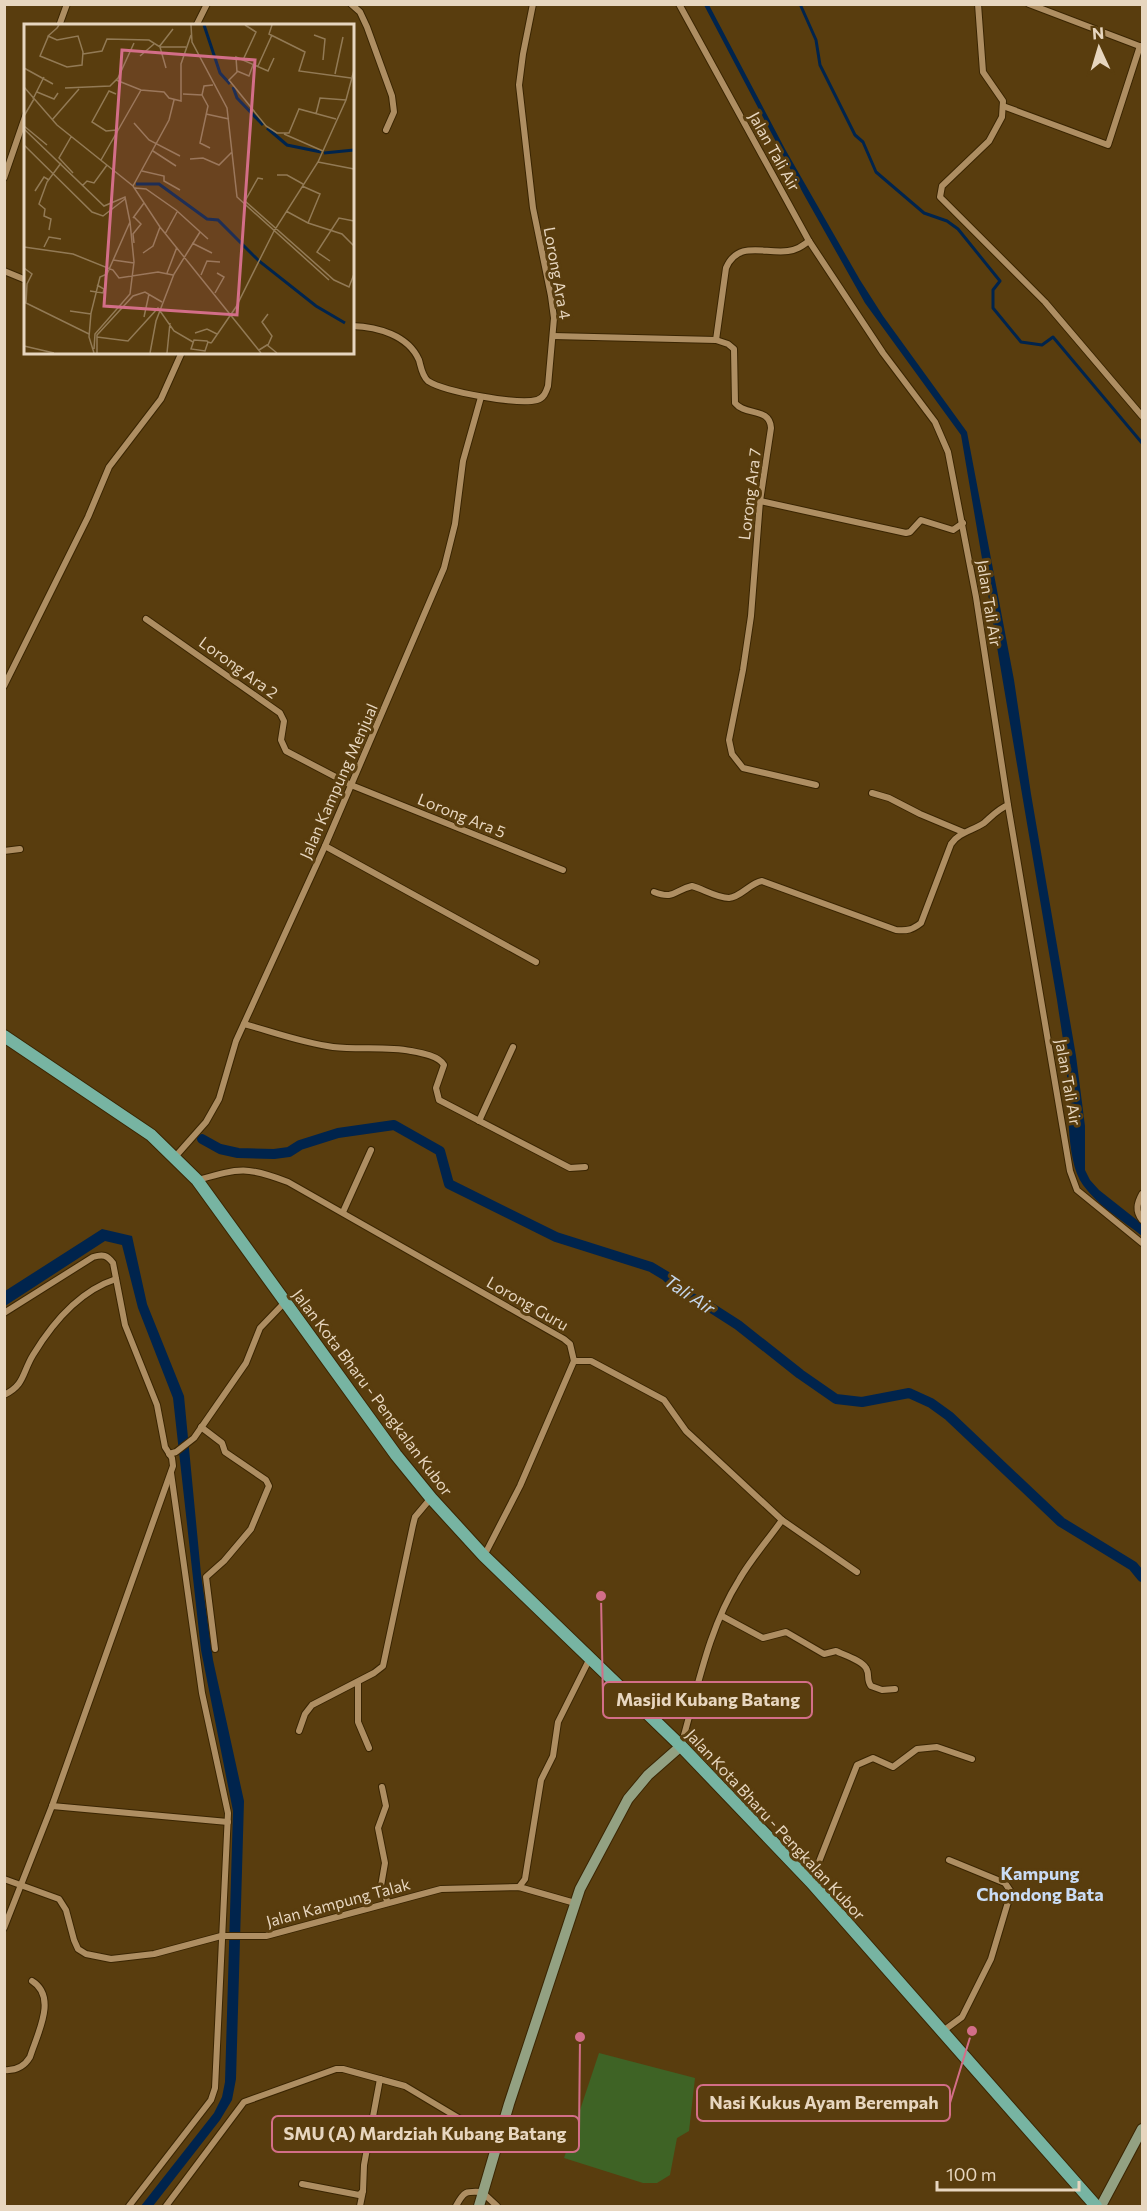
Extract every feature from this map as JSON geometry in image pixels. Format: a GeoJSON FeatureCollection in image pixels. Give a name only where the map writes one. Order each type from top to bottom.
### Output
{"type":"FeatureCollection","features":[{"type":"Feature","properties":{"kind":"main road","name":"Jalan Kota Bharu - Pengkalan Kubor"},"geometry":{"type":"LineString","coordinates":[[4,1036],[151,1135],[197,1180],[396,1455],[431,1498],[484,1556],[681,1746],[811,1882],[1096,2206]]}},
{"type":"Feature","properties":{"kind":"street"},"geometry":{"type":"LineString","coordinates":[[60,24],[67,4]]}},
{"type":"Feature","properties":{"kind":"street"},"geometry":{"type":"LineString","coordinates":[[197,24],[207,4]]}},
{"type":"Feature","properties":{"kind":"street"},"geometry":{"type":"LineString","coordinates":[[351,4],[360,12],[367,27],[392,96],[394,112],[386,130]]}},
{"type":"Feature","properties":{"kind":"street","name":"Lorong Ara 4"},"geometry":{"type":"LineString","coordinates":[[354,326],[386,332],[401,339],[413,349],[424,376],[429,381],[449,390],[481,397],[530,400],[539,399],[545,394],[548,386],[553,336],[551,296],[533,208],[519,85],[533,4]]}},
{"type":"Feature","properties":{"kind":"street","name":"Jalan Tali Air"},"geometry":{"type":"LineString","coordinates":[[679,4],[809,241],[883,352],[939,429],[948,452],[976,597],[1008,805],[1073,1181],[1077,1190],[1143,1243]]}},
{"type":"Feature","properties":{"kind":"street"},"geometry":{"type":"LineString","coordinates":[[978,4],[983,72],[1001,99],[1003,106],[1001,119],[989,141],[942,186],[940,197],[1045,302],[1143,416]]}},
{"type":"Feature","properties":{"kind":"street"},"geometry":{"type":"LineString","coordinates":[[1003,106],[1108,145],[1141,47],[1049,8],[1029,4]]}},
{"type":"Feature","properties":{"kind":"street"},"geometry":{"type":"LineString","coordinates":[[4,178],[24,120]]}},
{"type":"Feature","properties":{"kind":"street"},"geometry":{"type":"LineString","coordinates":[[553,336],[716,340],[726,268],[730,259],[737,253],[747,250],[787,252],[796,250],[809,241]]}},
{"type":"Feature","properties":{"kind":"street"},"geometry":{"type":"LineString","coordinates":[[4,271],[24,279]]}},
{"type":"Feature","properties":{"kind":"street","name":"Lorong Ara 7"},"geometry":{"type":"LineString","coordinates":[[716,340],[734,349],[735,403],[742,409],[764,414],[771,422],[760,501],[751,616],[729,747],[743,768],[816,784]]}},
{"type":"Feature","properties":{"kind":"street"},"geometry":{"type":"LineString","coordinates":[[4,686],[88,517],[109,467],[161,399],[181,354]]}},
{"type":"Feature","properties":{"kind":"street","name":"Jalan Kampung Menjual"},"geometry":{"type":"LineString","coordinates":[[175,1157],[206,1122],[219,1099],[236,1041],[325,846],[444,568],[455,524],[463,461],[481,397]]}},
{"type":"Feature","properties":{"kind":"street"},"geometry":{"type":"LineString","coordinates":[[760,501],[906,534],[921,520],[953,530],[963,523]]}},
{"type":"Feature","properties":{"kind":"street","name":"Lorong Ara 2"},"geometry":{"type":"LineString","coordinates":[[146,619],[280,713],[285,721],[281,740],[286,751],[351,786]]}},
{"type":"Feature","properties":{"kind":"street","name":"Lorong Ara 5"},"geometry":{"type":"LineString","coordinates":[[351,786],[563,870]]}},
{"type":"Feature","properties":{"kind":"street"},"geometry":{"type":"LineString","coordinates":[[872,793],[889,798],[963,832]]}},
{"type":"Feature","properties":{"kind":"street"},"geometry":{"type":"LineString","coordinates":[[654,892],[672,896],[692,886],[727,898],[736,896],[754,883],[762,881],[896,930],[906,931],[921,923],[951,844],[956,837],[984,822],[1008,805]]}},
{"type":"Feature","properties":{"kind":"street"},"geometry":{"type":"LineString","coordinates":[[325,846],[536,962]]}},
{"type":"Feature","properties":{"kind":"street"},"geometry":{"type":"LineString","coordinates":[[4,851],[20,849]]}},
{"type":"Feature","properties":{"kind":"street"},"geometry":{"type":"LineString","coordinates":[[244,1024],[310,1043],[335,1047],[410,1051],[441,1060],[444,1065],[436,1088],[439,1100],[572,1168],[585,1167]]}},
{"type":"Feature","properties":{"kind":"street"},"geometry":{"type":"LineString","coordinates":[[478,1121],[513,1047]]}},
{"type":"Feature","properties":{"kind":"street"},"geometry":{"type":"LineString","coordinates":[[342,1212],[371,1150]]}},
{"type":"Feature","properties":{"kind":"street","name":"Lorong Guru"},"geometry":{"type":"LineString","coordinates":[[197,1180],[229,1171],[260,1171],[288,1182],[564,1339],[570,1344],[574,1361]]}},
{"type":"Feature","properties":{"kind":"street"},"geometry":{"type":"LineString","coordinates":[[1143,1194],[1137,1207],[1143,1220]]}},
{"type":"Feature","properties":{"kind":"street"},"geometry":{"type":"LineString","coordinates":[[4,1313],[35,1292],[100,1255],[109,1257],[113,1263],[125,1325],[157,1405],[165,1447],[172,1453],[173,1462],[52,1806],[4,1928]]}},
{"type":"Feature","properties":{"kind":"street"},"geometry":{"type":"LineString","coordinates":[[4,1395],[18,1387],[33,1355],[62,1314],[96,1286],[116,1279]]}},
{"type":"Feature","properties":{"kind":"street"},"geometry":{"type":"LineString","coordinates":[[172,1453],[191,1441],[246,1363],[260,1328],[285,1302]]}},
{"type":"Feature","properties":{"kind":"street"},"geometry":{"type":"LineString","coordinates":[[484,1556],[520,1486],[574,1361],[591,1361],[664,1400],[686,1431],[782,1520],[857,1572]]}},
{"type":"Feature","properties":{"kind":"street"},"geometry":{"type":"LineString","coordinates":[[201,1427],[222,1443],[225,1452],[266,1480],[269,1486],[250,1529],[224,1561],[206,1577],[215,1649]]}},
{"type":"Feature","properties":{"kind":"street"},"geometry":{"type":"LineString","coordinates":[[129,2206],[214,2094],[224,1936],[228,1813],[202,1693],[171,1473]]}},
{"type":"Feature","properties":{"kind":"street"},"geometry":{"type":"LineString","coordinates":[[299,1731],[309,1708],[319,1700],[378,1671],[385,1662],[415,1517],[431,1498]]}},
{"type":"Feature","properties":{"kind":"street"},"geometry":{"type":"LineString","coordinates":[[479,2206],[497,2141],[580,1889],[628,1799],[648,1775],[681,1746],[713,1636],[739,1580],[782,1520]]}},
{"type":"Feature","properties":{"kind":"street"},"geometry":{"type":"LineString","coordinates":[[722,1616],[763,1638],[786,1632],[824,1654],[836,1651],[865,1666],[868,1673],[867,1680],[871,1686],[882,1690],[895,1689]]}},
{"type":"Feature","properties":{"kind":"street"},"geometry":{"type":"LineString","coordinates":[[519,1887],[525,1879],[536,1800],[541,1778],[553,1754],[558,1722],[590,1658]]}},
{"type":"Feature","properties":{"kind":"street"},"geometry":{"type":"LineString","coordinates":[[358,1682],[358,1722],[369,1748]]}},
{"type":"Feature","properties":{"kind":"street"},"geometry":{"type":"LineString","coordinates":[[811,1882],[857,1765],[873,1758],[893,1767],[917,1749],[937,1747],[972,1759]]}},
{"type":"Feature","properties":{"kind":"street"},"geometry":{"type":"LineString","coordinates":[[382,1787],[386,1806],[378,1828],[385,1863],[381,1886],[388,1903]]}},
{"type":"Feature","properties":{"kind":"street"},"geometry":{"type":"LineString","coordinates":[[52,1806],[228,1822]]}},
{"type":"Feature","properties":{"kind":"street"},"geometry":{"type":"LineString","coordinates":[[943,2031],[962,2017],[991,1959],[1011,1892],[1005,1883],[949,1860]]}},
{"type":"Feature","properties":{"kind":"street","name":"Jalan Kampung Talak"},"geometry":{"type":"LineString","coordinates":[[4,1880],[52,1895],[62,1902],[76,1945],[86,1954],[111,1959],[154,1954],[224,1936],[266,1936],[441,1889],[519,1887],[575,1903]]}},
{"type":"Feature","properties":{"kind":"street"},"geometry":{"type":"LineString","coordinates":[[4,2070],[16,2070],[22,2067],[30,2056],[45,2004],[43,1991],[32,1981]]}},
{"type":"Feature","properties":{"kind":"street"},"geometry":{"type":"LineString","coordinates":[[166,2206],[247,2100],[336,2069],[405,2086],[497,2141]]}},
{"type":"Feature","properties":{"kind":"street"},"geometry":{"type":"LineString","coordinates":[[360,2206],[364,2164],[380,2079]]}},
{"type":"Feature","properties":{"kind":"street"},"geometry":{"type":"LineString","coordinates":[[1101,2206],[1143,2129]]}},
{"type":"Feature","properties":{"kind":"street"},"geometry":{"type":"LineString","coordinates":[[302,2184],[358,2195],[363,2191]]}},
{"type":"Feature","properties":{"kind":"street"},"geometry":{"type":"LineString","coordinates":[[456,2206],[467,2192],[482,2192],[497,2206]]}},
{"type":"Feature","properties":{"kind":"green space"},"geometry":{"type":"Polygon","coordinates":[[[599,2053],[695,2078],[689,2131],[677,2138],[670,2175],[657,2183],[643,2183],[564,2158],[599,2053]]]}},
{"type":"Feature","properties":{"kind":"water"},"geometry":{"type":"Polygon","coordinates":[[[704,5],[709,5],[785,149],[860,280],[883,316],[967,432],[1014,680],[1076,1056],[1085,1126],[1085,1170],[1099,1190],[1142,1224],[1142,1236],[1089,1193],[1077,1173],[1073,1159],[1070,1144],[1066,1064],[1057,1000],[961,435],[865,303],[803,193],[704,5]]]}},
{"type":"Feature","properties":{"kind":"water"},"geometry":{"type":"Polygon","coordinates":[[[102,1229],[132,1236],[147,1304],[184,1396],[201,1574],[213,1660],[244,1801],[236,2079],[232,2100],[220,2120],[153,2206],[141,2206],[214,2113],[222,2097],[225,2082],[233,1811],[201,1650],[173,1398],[138,1308],[122,1245],[105,1241],[5,1306],[5,1291],[102,1229]]]}},
{"type":"Feature","properties":{"kind":"waterway"},"geometry":{"type":"LineString","coordinates":[[800,4],[816,40],[820,65],[855,135],[863,142],[876,172],[924,213],[947,221],[958,229],[1000,281],[993,290],[993,308],[1021,342],[1042,345],[1053,337],[1142,443]]}},
{"type":"Feature","properties":{"kind":"waterway","name":"Tali Air"},"geometry":{"type":"LineString","coordinates":[[202,1139],[220,1149],[238,1153],[274,1154],[289,1152],[300,1145],[338,1133],[394,1125],[440,1151],[449,1184],[556,1237],[651,1267],[666,1276],[686,1295],[738,1325],[836,1399],[862,1402],[909,1393],[931,1403],[949,1416],[1061,1522],[1133,1566],[1142,1577]]}},
{"type":"Feature","properties":{"kind":"place","name":"Masjid Kubang Batang"},"geometry":{"type":"Point","coordinates":[601,1596]}},
{"type":"Feature","properties":{"kind":"place","name":"Nasi Kukus Ayam Berempah"},"geometry":{"type":"Point","coordinates":[972,2031]}},
{"type":"Feature","properties":{"kind":"place","name":"SMU (A) Mardziah Kubang Batang"},"geometry":{"type":"Point","coordinates":[580,2037]}},
{"type":"Feature","properties":{"kind":"district","name":"Kampung Chondong Bata"},"geometry":{"type":"Point","coordinates":[1040,1883]}}]}
